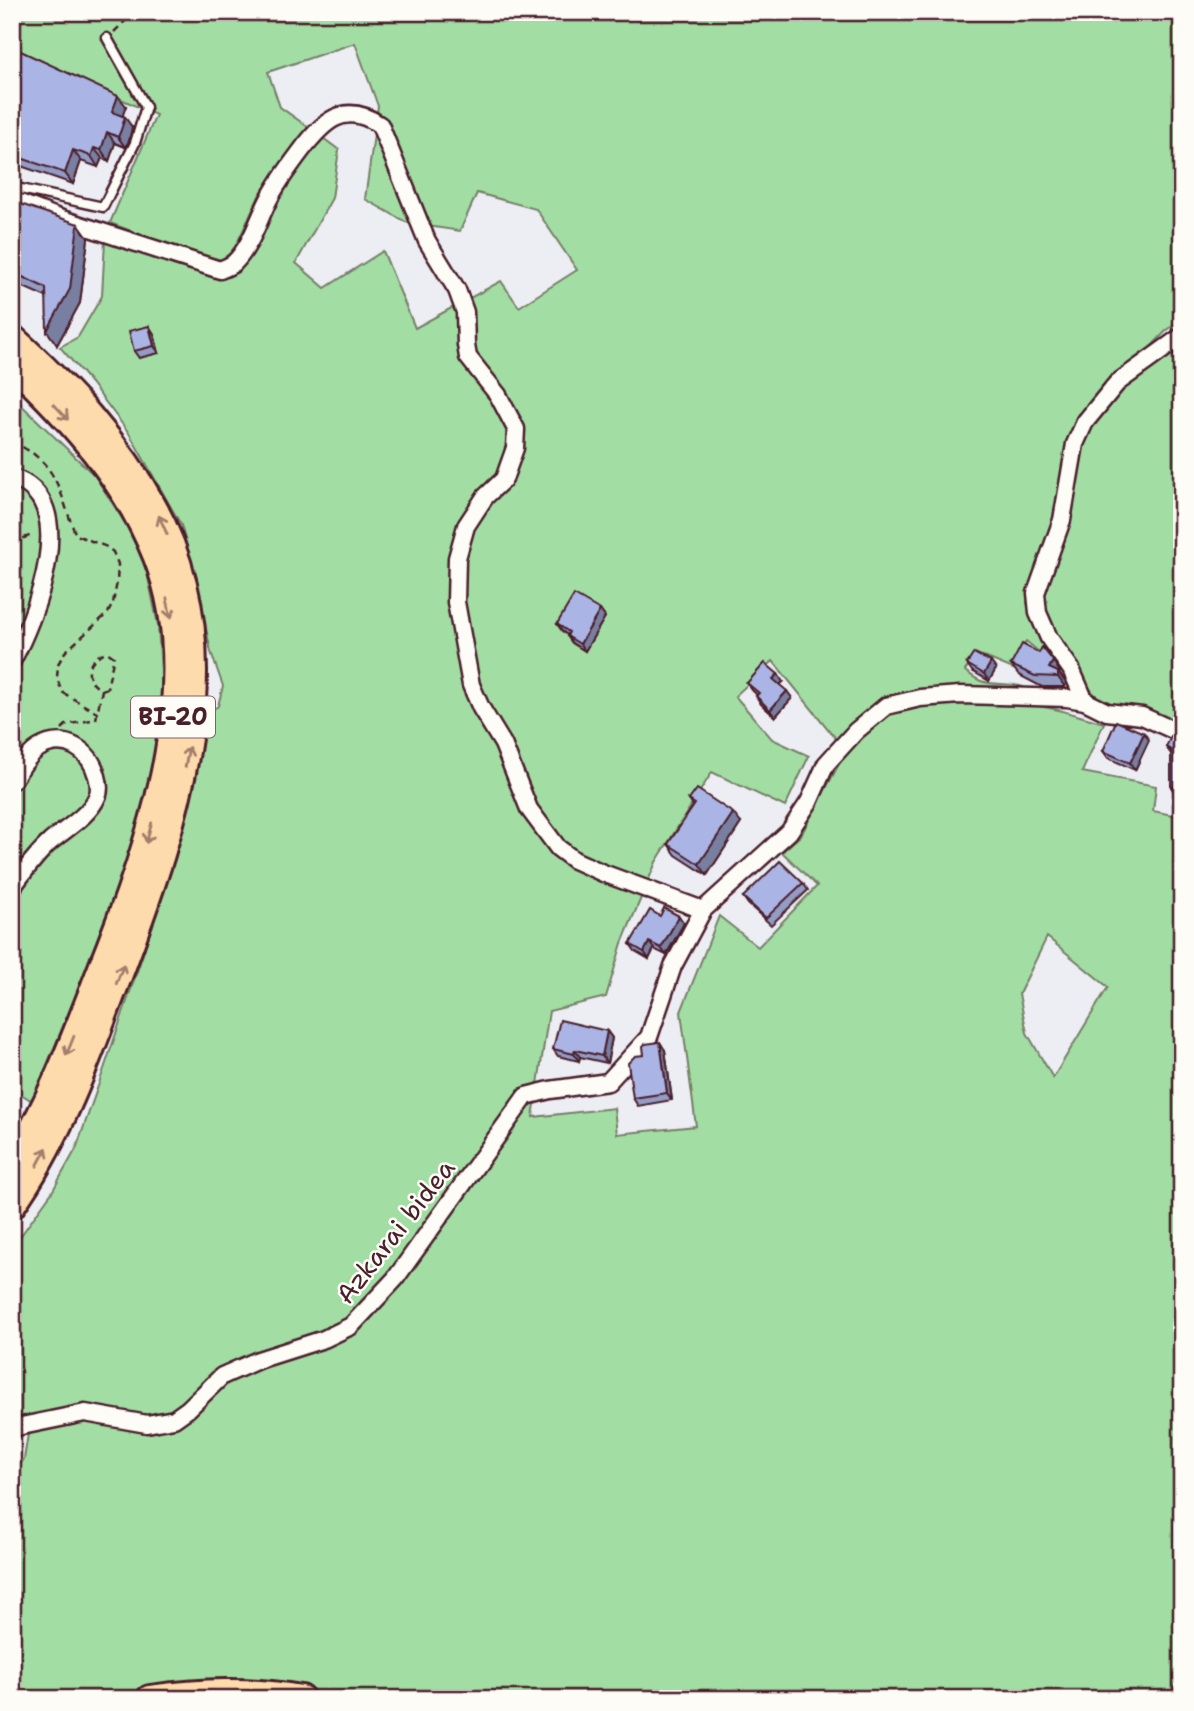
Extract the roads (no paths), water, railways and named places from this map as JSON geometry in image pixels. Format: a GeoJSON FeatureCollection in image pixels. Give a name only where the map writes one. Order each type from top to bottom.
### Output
{"type":"FeatureCollection","features":[{"type":"Feature","properties":{"kind":"highway"},"geometry":{"type":"LineString","coordinates":[[149,1699],[190,1693],[232,1692],[301,1699]]}},
{"type":"Feature","properties":{"kind":"main road","name":"BI-20"},"geometry":{"type":"LineString","coordinates":[[12,1206],[45,1153],[67,1055],[112,940],[147,839],[169,754],[174,709],[172,624],[157,560],[129,502],[98,455],[13,345]]}},
{"type":"Feature","properties":{"kind":"main road","name":"BI-20"},"geometry":{"type":"LineString","coordinates":[[12,1164],[57,1103]]}},
{"type":"Feature","properties":{"kind":"street"},"geometry":{"type":"LineString","coordinates":[[12,200],[220,270],[233,264],[244,249],[286,170],[318,129],[333,118],[351,114],[366,116],[380,125],[427,241],[457,290],[465,312],[468,357],[498,395],[516,429],[515,448],[504,479],[485,497],[466,526],[457,558],[456,602],[471,685],[481,708],[503,744],[529,809],[558,848],[574,860],[603,873],[703,911]]}},
{"type":"Feature","properties":{"kind":"street"},"geometry":{"type":"LineString","coordinates":[[1085,701],[1071,669],[1043,625],[1038,613],[1036,593],[1062,520],[1075,444],[1085,422],[1117,383],[1182,336]]}},
{"type":"Feature","properties":{"kind":"street"},"geometry":{"type":"LineString","coordinates":[[12,478],[29,485],[41,497],[46,510],[49,536],[41,592],[24,638],[12,661]]}},
{"type":"Feature","properties":{"kind":"street","name":"Azkarai bidea"},"geometry":{"type":"LineString","coordinates":[[12,1428],[85,1413],[147,1423],[174,1419],[222,1377],[258,1360],[324,1339],[351,1326],[395,1279],[526,1096],[608,1082],[649,1037],[673,966],[703,911],[789,832],[808,802],[826,764],[856,731],[886,706],[920,698],[960,695],[1032,696],[1085,701],[1107,712],[1142,716],[1182,734]]}},
{"type":"Feature","properties":{"kind":"street"},"geometry":{"type":"LineString","coordinates":[[12,781],[30,754],[41,747],[58,743],[71,744],[85,752],[91,760],[100,786],[97,797],[86,813],[32,860],[12,888]]}},
{"type":"Feature","properties":{"kind":"lane"},"geometry":{"type":"LineString","coordinates":[[12,187],[103,207],[135,143],[146,107],[107,38]]}},
{"type":"Feature","properties":{"kind":"waterway"},"geometry":{"type":"LineString","coordinates":[[1171,1699],[1182,1672]]}}]}
